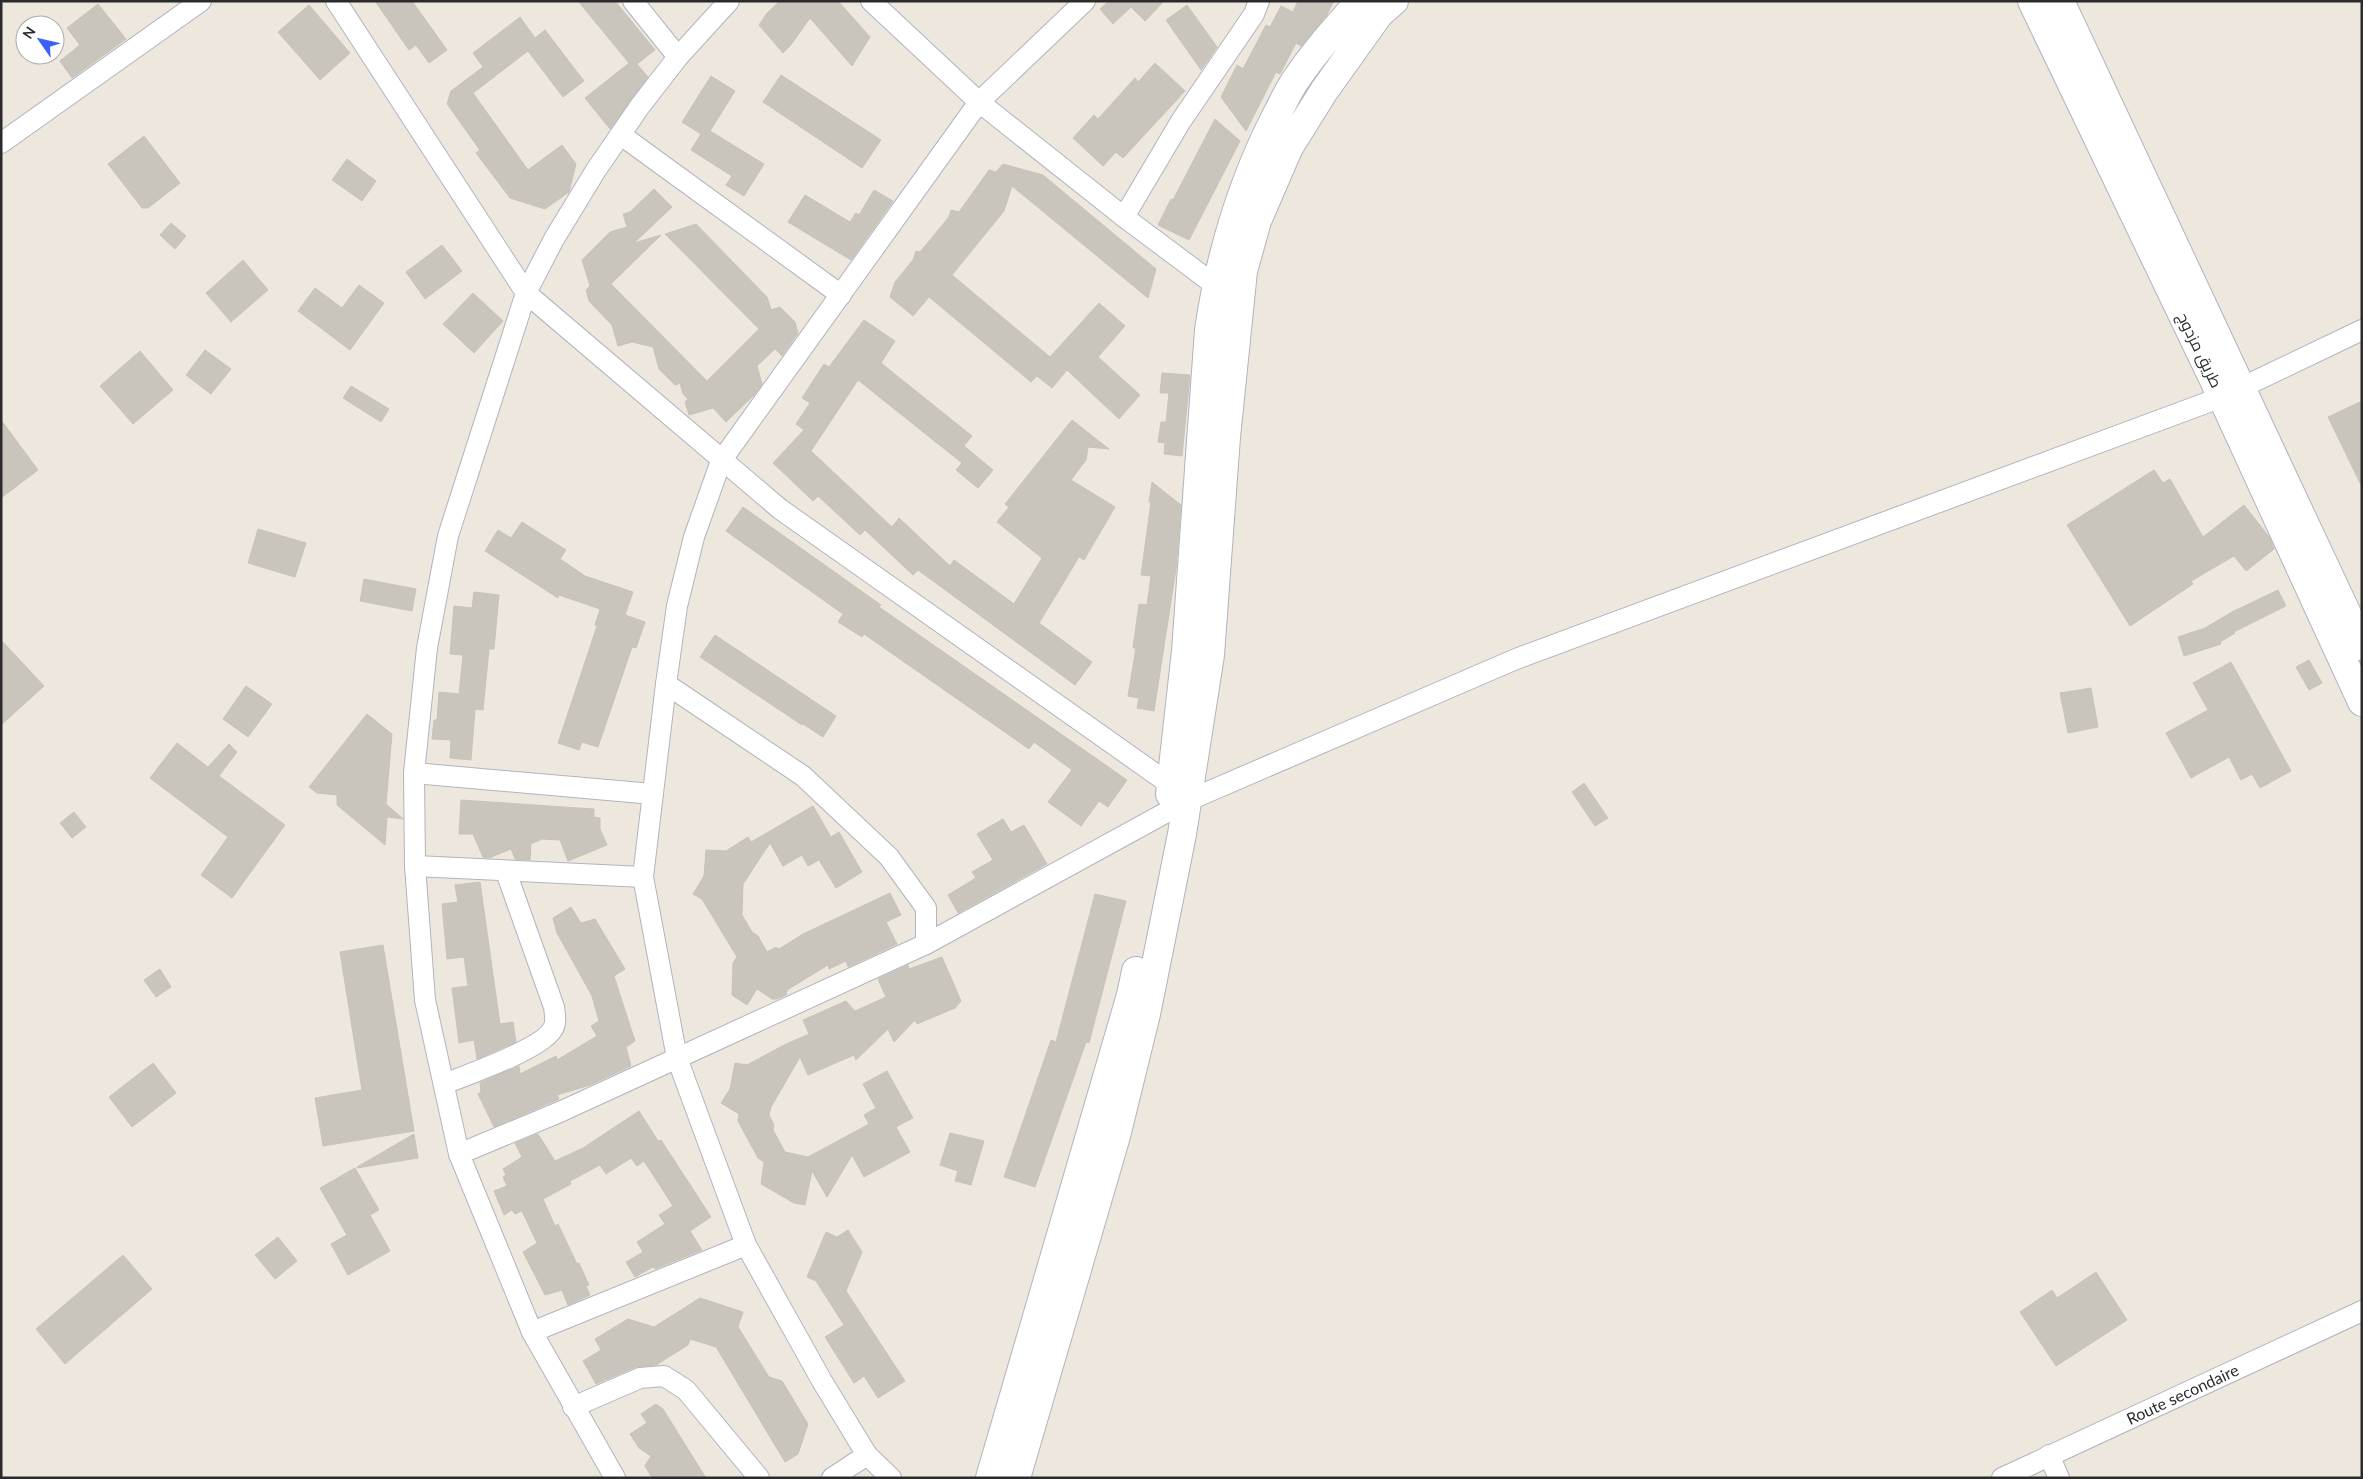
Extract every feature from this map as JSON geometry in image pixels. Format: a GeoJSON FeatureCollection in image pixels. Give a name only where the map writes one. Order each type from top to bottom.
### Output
{"type":"FeatureCollection","features":[{"type":"Feature","properties":{"kind":"street"},"geometry":{"type":"LineString","coordinates":[[1,143],[201,1]]}},
{"type":"Feature","properties":{"kind":"street"},"geometry":{"type":"LineString","coordinates":[[336,1],[526,293],[780,509],[1175,800]]}},
{"type":"Feature","properties":{"kind":"street"},"geometry":{"type":"LineString","coordinates":[[634,1],[678,57]]}},
{"type":"Feature","properties":{"kind":"street"},"geometry":{"type":"LineString","coordinates":[[616,1478],[573,1407],[532,1332],[459,1154],[426,1000],[415,866],[414,774],[427,648],[448,536],[526,293],[554,239],[596,170],[678,57],[729,1]]}},
{"type":"Feature","properties":{"kind":"street"},"geometry":{"type":"LineString","coordinates":[[872,1],[979,102],[1215,287],[1240,302]]}},
{"type":"Feature","properties":{"kind":"street"},"geometry":{"type":"LineString","coordinates":[[891,1478],[867,1455],[822,1381],[746,1245],[677,1058],[642,877],[676,606],[694,537],[721,460],[979,102],[1085,1]]}},
{"type":"Feature","properties":{"kind":"street"},"geometry":{"type":"LineString","coordinates":[[1124,217],[1181,121],[1205,89],[1254,14],[1259,1]]}},
{"type":"Feature","properties":{"kind":"street"},"geometry":{"type":"LineString","coordinates":[[1016,1478],[1118,1127],[1146,1014],[1175,800],[1208,330],[1215,287],[1231,224],[1262,144],[1295,81],[1330,35],[1360,1]]}},
{"type":"Feature","properties":{"kind":"street"},"geometry":{"type":"LineString","coordinates":[[990,1478],[1131,995],[1210,654],[1226,436],[1243,271],[1257,221],[1289,147],[1324,91],[1379,14],[1394,1]]}},
{"type":"Feature","properties":{"kind":"street","name":"طريق مزدوج"},"geometry":{"type":"LineString","coordinates":[[2032,1],[2232,392],[2264,463],[2359,691]]}},
{"type":"Feature","properties":{"kind":"street"},"geometry":{"type":"LineString","coordinates":[[2060,1],[2232,392]]}},
{"type":"Feature","properties":{"kind":"street"},"geometry":{"type":"LineString","coordinates":[[621,135],[841,294]]}},
{"type":"Feature","properties":{"kind":"street"},"geometry":{"type":"LineString","coordinates":[[459,1154],[562,1111],[926,944],[1175,800],[1516,659],[2232,392],[2362,330]]}},
{"type":"Feature","properties":{"kind":"street"},"geometry":{"type":"LineString","coordinates":[[2264,463],[2362,646]]}},
{"type":"Feature","properties":{"kind":"street"},"geometry":{"type":"LineString","coordinates":[[666,684],[803,776],[888,856],[926,908],[926,944]]}},
{"type":"Feature","properties":{"kind":"street"},"geometry":{"type":"LineString","coordinates":[[414,774],[653,794]]}},
{"type":"Feature","properties":{"kind":"street"},"geometry":{"type":"LineString","coordinates":[[415,866],[506,872],[642,877]]}},
{"type":"Feature","properties":{"kind":"street"},"geometry":{"type":"LineString","coordinates":[[444,1084],[539,1043],[553,1029],[555,1020],[554,1008],[506,872]]}},
{"type":"Feature","properties":{"kind":"street"},"geometry":{"type":"LineString","coordinates":[[532,1332],[746,1245]]}},
{"type":"Feature","properties":{"kind":"street","name":"Route secondaire"},"geometry":{"type":"LineString","coordinates":[[2002,1478],[2362,1311]]}},
{"type":"Feature","properties":{"kind":"street"},"geometry":{"type":"LineString","coordinates":[[573,1407],[640,1378],[664,1376],[686,1390],[758,1478]]}},
{"type":"Feature","properties":{"kind":"street"},"geometry":{"type":"LineString","coordinates":[[832,1478],[867,1455]]}},
{"type":"Feature","properties":{"kind":"street"},"geometry":{"type":"LineString","coordinates":[[2049,1455],[2059,1478]]}},
{"type":"Feature","properties":{"kind":"building"},"geometry":{"type":"Polygon","coordinates":[[[375,1],[412,1],[447,50],[429,63],[416,45],[409,50],[375,1]]]}},
{"type":"Feature","properties":{"kind":"building"},"geometry":{"type":"Polygon","coordinates":[[[578,1],[615,1],[655,50],[637,64],[648,77],[610,129],[585,98],[629,63],[578,1]]]}},
{"type":"Feature","properties":{"kind":"building"},"geometry":{"type":"Polygon","coordinates":[[[780,1],[838,1],[870,37],[852,66],[810,18],[783,53],[759,25],[767,13],[780,1]]]}},
{"type":"Feature","properties":{"kind":"building"},"geometry":{"type":"Polygon","coordinates":[[[1109,1],[1164,1],[1145,21],[1131,7],[1113,24],[1100,9],[1109,1]]]}},
{"type":"Feature","properties":{"kind":"building"},"geometry":{"type":"Polygon","coordinates":[[[1298,1],[1334,1],[1326,16],[1301,46],[1296,43],[1280,74],[1276,72],[1246,131],[1221,97],[1237,65],[1243,69],[1266,25],[1270,27],[1281,6],[1293,12],[1298,1]]]}},
{"type":"Feature","properties":{"kind":"building"},"geometry":{"type":"Polygon","coordinates":[[[98,4],[126,39],[72,78],[63,65],[65,65],[65,57],[80,45],[67,28],[98,4]]]}},
{"type":"Feature","properties":{"kind":"building"},"geometry":{"type":"Polygon","coordinates":[[[309,5],[350,53],[320,80],[278,32],[309,5]]]}},
{"type":"Feature","properties":{"kind":"building"},"geometry":{"type":"Polygon","coordinates":[[[1187,5],[1217,47],[1201,70],[1166,20],[1187,5]]]}},
{"type":"Feature","properties":{"kind":"building"},"geometry":{"type":"Polygon","coordinates":[[[520,17],[535,38],[545,30],[584,81],[563,97],[528,51],[473,93],[528,170],[562,145],[576,164],[569,192],[545,209],[510,198],[476,153],[480,150],[447,104],[451,91],[483,67],[473,53],[520,17]]]}},
{"type":"Feature","properties":{"kind":"building"},"geometry":{"type":"Polygon","coordinates":[[[1155,63],[1185,91],[1123,158],[1116,152],[1103,166],[1073,138],[1094,115],[1098,119],[1135,78],[1138,82],[1155,63]]]}},
{"type":"Feature","properties":{"kind":"building"},"geometry":{"type":"Polygon","coordinates":[[[781,75],[881,140],[862,168],[763,102],[781,75]]]}},
{"type":"Feature","properties":{"kind":"building"},"geometry":{"type":"Polygon","coordinates":[[[711,76],[735,91],[710,131],[764,164],[744,196],[726,185],[732,176],[691,150],[701,134],[682,122],[711,76]]]}},
{"type":"Feature","properties":{"kind":"building"},"geometry":{"type":"Polygon","coordinates":[[[1215,119],[1240,141],[1189,240],[1158,225],[1215,119]]]}},
{"type":"Feature","properties":{"kind":"building"},"geometry":{"type":"Polygon","coordinates":[[[144,136],[180,183],[148,208],[142,208],[108,164],[144,136]]]}},
{"type":"Feature","properties":{"kind":"building"},"geometry":{"type":"Polygon","coordinates":[[[347,159],[376,181],[362,201],[332,180],[347,159]]]}},
{"type":"Feature","properties":{"kind":"building"},"geometry":{"type":"Polygon","coordinates":[[[1003,164],[1043,175],[1156,269],[1148,298],[1012,186],[1004,211],[952,275],[1050,357],[1099,303],[1125,326],[1098,357],[1140,395],[1119,419],[1067,370],[1052,388],[1037,376],[1031,382],[929,297],[913,316],[890,297],[895,282],[913,260],[916,251],[920,252],[949,217],[951,210],[959,212],[989,170],[996,172],[1003,164]]]}},
{"type":"Feature","properties":{"kind":"building"},"geometry":{"type":"Polygon","coordinates":[[[654,189],[672,207],[634,243],[661,235],[611,284],[707,381],[759,329],[665,234],[696,224],[767,297],[771,310],[780,307],[795,322],[798,333],[782,356],[775,349],[757,366],[762,384],[754,395],[726,422],[713,408],[689,415],[685,402],[688,399],[683,394],[680,383],[675,385],[659,369],[653,347],[632,342],[618,346],[612,325],[589,301],[586,290],[590,286],[582,260],[610,232],[627,227],[623,214],[630,212],[654,189]]]}},
{"type":"Feature","properties":{"kind":"building"},"geometry":{"type":"Polygon","coordinates":[[[874,190],[893,201],[851,260],[788,222],[805,195],[850,222],[856,213],[859,215],[874,190]]]}},
{"type":"Feature","properties":{"kind":"building"},"geometry":{"type":"Polygon","coordinates":[[[171,223],[186,236],[175,249],[160,235],[171,223]]]}},
{"type":"Feature","properties":{"kind":"building"},"geometry":{"type":"Polygon","coordinates":[[[442,245],[462,271],[425,299],[406,272],[442,245]]]}},
{"type":"Feature","properties":{"kind":"building"},"geometry":{"type":"Polygon","coordinates":[[[243,260],[268,290],[231,322],[206,293],[243,260]]]}},
{"type":"Feature","properties":{"kind":"building"},"geometry":{"type":"Polygon","coordinates":[[[359,285],[384,303],[350,350],[298,311],[315,288],[342,308],[359,285]]]}},
{"type":"Feature","properties":{"kind":"building"},"geometry":{"type":"Polygon","coordinates":[[[473,293],[503,321],[474,353],[443,324],[473,293]]]}},
{"type":"Feature","properties":{"kind":"building"},"geometry":{"type":"Polygon","coordinates":[[[864,320],[895,341],[881,363],[972,436],[964,446],[993,470],[978,488],[956,470],[962,463],[858,380],[811,451],[892,527],[899,518],[950,566],[954,560],[1014,604],[1042,558],[997,522],[1009,507],[1005,504],[1072,420],[1109,449],[1088,447],[1086,460],[1071,480],[1115,507],[1084,560],[1079,557],[1039,623],[1092,662],[1075,685],[918,570],[913,575],[865,530],[860,535],[818,496],[813,501],[773,463],[804,430],[796,424],[810,403],[802,398],[824,364],[829,367],[864,320]]]}},
{"type":"Feature","properties":{"kind":"building"},"geometry":{"type":"Polygon","coordinates":[[[205,350],[231,369],[211,394],[186,375],[205,350]]]}},
{"type":"Feature","properties":{"kind":"building"},"geometry":{"type":"Polygon","coordinates":[[[140,351],[173,390],[133,424],[100,386],[140,351]]]}},
{"type":"Feature","properties":{"kind":"building"},"geometry":{"type":"Polygon","coordinates":[[[1162,373],[1190,375],[1182,456],[1164,454],[1165,443],[1158,442],[1161,422],[1166,422],[1169,393],[1160,393],[1162,373]]]}},
{"type":"Feature","properties":{"kind":"building"},"geometry":{"type":"Polygon","coordinates":[[[351,386],[389,409],[381,422],[343,398],[351,386]]]}},
{"type":"Feature","properties":{"kind":"building"},"geometry":{"type":"Polygon","coordinates":[[[2362,401],[2362,487],[2328,417],[2362,401]]]}},
{"type":"Feature","properties":{"kind":"building"},"geometry":{"type":"Polygon","coordinates":[[[1,420],[38,470],[1,498],[1,420]]]}},
{"type":"Feature","properties":{"kind":"building"},"geometry":{"type":"Polygon","coordinates":[[[2154,470],[2163,483],[2170,479],[2203,537],[2244,505],[2270,538],[2274,549],[2246,571],[2234,556],[2191,581],[2193,584],[2130,626],[2067,525],[2154,470]]]}},
{"type":"Feature","properties":{"kind":"building"},"geometry":{"type":"Polygon","coordinates":[[[1152,482],[1181,505],[1176,569],[1154,711],[1137,708],[1139,698],[1128,696],[1136,648],[1133,648],[1139,604],[1147,605],[1151,576],[1141,575],[1152,482]]]}},
{"type":"Feature","properties":{"kind":"building"},"geometry":{"type":"Polygon","coordinates":[[[743,507],[881,605],[879,607],[1127,780],[1108,807],[1099,801],[1081,826],[1048,802],[1072,770],[1034,742],[1029,749],[864,634],[862,637],[838,622],[843,614],[726,531],[743,507]]]}},
{"type":"Feature","properties":{"kind":"building"},"geometry":{"type":"Polygon","coordinates":[[[522,522],[566,550],[560,559],[585,576],[633,592],[625,615],[645,622],[636,648],[632,647],[598,747],[582,742],[579,750],[558,743],[597,626],[595,625],[600,609],[559,595],[558,598],[485,551],[498,530],[511,538],[522,522]]]}},
{"type":"Feature","properties":{"kind":"building"},"geometry":{"type":"Polygon","coordinates":[[[258,529],[306,543],[295,577],[248,563],[258,529]]]}},
{"type":"Feature","properties":{"kind":"building"},"geometry":{"type":"Polygon","coordinates":[[[364,579],[416,589],[412,611],[360,601],[364,579]]]}},
{"type":"Feature","properties":{"kind":"building"},"geometry":{"type":"Polygon","coordinates":[[[2278,590],[2286,606],[2234,632],[2220,642],[2221,644],[2184,656],[2178,637],[2205,628],[2232,612],[2278,590]]]}},
{"type":"Feature","properties":{"kind":"building"},"geometry":{"type":"Polygon","coordinates":[[[474,592],[499,595],[494,649],[489,649],[483,710],[475,709],[471,760],[450,758],[451,740],[432,739],[434,720],[437,720],[439,692],[459,694],[463,655],[450,654],[454,606],[472,608],[474,592]]]}},
{"type":"Feature","properties":{"kind":"building"},"geometry":{"type":"Polygon","coordinates":[[[715,635],[836,716],[823,737],[700,657],[715,635]]]}},
{"type":"Feature","properties":{"kind":"building"},"geometry":{"type":"Polygon","coordinates":[[[1,640],[44,686],[1,725],[1,640]]]}},
{"type":"Feature","properties":{"kind":"building"},"geometry":{"type":"Polygon","coordinates":[[[2309,660],[2322,683],[2309,690],[2296,667],[2309,660]]]}},
{"type":"Feature","properties":{"kind":"building"},"geometry":{"type":"Polygon","coordinates":[[[2231,662],[2291,771],[2260,788],[2252,774],[2241,780],[2229,757],[2191,778],[2166,733],[2208,710],[2193,683],[2231,662]]]}},
{"type":"Feature","properties":{"kind":"building"},"geometry":{"type":"Polygon","coordinates":[[[246,686],[272,704],[248,737],[223,719],[246,686]]]}},
{"type":"Feature","properties":{"kind":"building"},"geometry":{"type":"Polygon","coordinates":[[[2091,688],[2098,727],[2068,733],[2060,693],[2091,688]]]}},
{"type":"Feature","properties":{"kind":"building"},"geometry":{"type":"Polygon","coordinates":[[[367,714],[392,734],[386,804],[403,819],[387,817],[385,845],[337,805],[337,795],[317,793],[309,787],[367,714]]]}},
{"type":"Feature","properties":{"kind":"building"},"geometry":{"type":"Polygon","coordinates":[[[177,743],[208,767],[229,744],[237,752],[219,776],[285,825],[232,898],[201,875],[228,837],[150,778],[177,743]]]}},
{"type":"Feature","properties":{"kind":"building"},"geometry":{"type":"Polygon","coordinates":[[[1584,783],[1608,818],[1595,826],[1572,792],[1584,783]]]}},
{"type":"Feature","properties":{"kind":"building"},"geometry":{"type":"Polygon","coordinates":[[[461,800],[594,809],[594,817],[600,818],[600,829],[607,845],[568,861],[560,840],[542,839],[531,844],[530,860],[515,859],[511,849],[489,858],[483,857],[473,834],[459,834],[461,800]]]}},
{"type":"Feature","properties":{"kind":"building"},"geometry":{"type":"Polygon","coordinates":[[[813,806],[831,837],[839,832],[862,872],[836,888],[819,860],[808,866],[802,855],[783,866],[770,843],[743,884],[742,915],[752,932],[758,936],[767,952],[776,947],[779,949],[803,934],[890,893],[901,915],[886,922],[897,944],[848,967],[846,961],[829,969],[828,965],[787,990],[786,995],[777,999],[772,999],[757,989],[747,1005],[732,995],[733,963],[737,957],[702,899],[693,894],[704,876],[706,850],[726,851],[748,837],[751,842],[813,806]]]}},
{"type":"Feature","properties":{"kind":"building"},"geometry":{"type":"Polygon","coordinates":[[[74,812],[86,827],[72,838],[60,823],[74,812]]]}},
{"type":"Feature","properties":{"kind":"building"},"geometry":{"type":"Polygon","coordinates":[[[1003,819],[1011,832],[1024,825],[1047,864],[958,913],[948,895],[976,878],[972,872],[993,860],[977,834],[1003,819]]]}},
{"type":"Feature","properties":{"kind":"building"},"geometry":{"type":"Polygon","coordinates":[[[480,882],[500,1024],[513,1022],[516,1042],[477,1059],[474,1040],[459,1043],[452,988],[468,986],[464,957],[447,959],[442,904],[458,902],[455,885],[480,882]]]}},
{"type":"Feature","properties":{"kind":"building"},"geometry":{"type":"Polygon","coordinates":[[[1095,894],[1126,901],[1089,1043],[1086,1042],[1035,1187],[1004,1177],[1051,1040],[1056,1042],[1095,894]]]}},
{"type":"Feature","properties":{"kind":"building"},"geometry":{"type":"Polygon","coordinates":[[[571,907],[581,923],[595,919],[625,969],[614,976],[635,1041],[626,1047],[631,1066],[590,1085],[557,1095],[559,1099],[494,1127],[478,1094],[481,1092],[480,1083],[519,1066],[520,1074],[556,1056],[557,1060],[597,1036],[591,1026],[599,1021],[592,996],[557,933],[553,918],[571,907]]]}},
{"type":"Feature","properties":{"kind":"building"},"geometry":{"type":"Polygon","coordinates":[[[383,945],[414,1131],[323,1146],[315,1098],[362,1090],[340,952],[383,945]]]}},
{"type":"Feature","properties":{"kind":"building"},"geometry":{"type":"Polygon","coordinates":[[[942,957],[961,1001],[955,1008],[917,1024],[915,1020],[894,1042],[888,1029],[856,1060],[854,1055],[808,1075],[800,1057],[771,1107],[769,1115],[774,1125],[773,1130],[785,1152],[808,1157],[869,1124],[864,1115],[876,1108],[863,1084],[887,1071],[913,1118],[896,1127],[910,1152],[864,1177],[852,1155],[827,1197],[812,1171],[805,1205],[794,1203],[761,1184],[764,1162],[758,1158],[738,1121],[739,1114],[721,1103],[730,1089],[735,1063],[747,1065],[809,1034],[803,1020],[846,1001],[855,1011],[886,997],[878,979],[908,965],[909,969],[942,957]]]}},
{"type":"Feature","properties":{"kind":"building"},"geometry":{"type":"Polygon","coordinates":[[[160,969],[171,987],[156,997],[144,980],[160,969]]]}},
{"type":"Feature","properties":{"kind":"building"},"geometry":{"type":"Polygon","coordinates":[[[153,1063],[176,1093],[132,1127],[109,1097],[153,1063]]]}},
{"type":"Feature","properties":{"kind":"building"},"geometry":{"type":"Polygon","coordinates":[[[639,1111],[658,1141],[661,1140],[711,1217],[690,1231],[702,1250],[655,1269],[653,1267],[635,1277],[626,1262],[643,1252],[637,1242],[665,1224],[659,1215],[673,1206],[644,1161],[637,1166],[631,1158],[606,1174],[600,1165],[570,1181],[571,1184],[543,1199],[555,1226],[558,1224],[577,1264],[579,1263],[589,1285],[586,1286],[590,1295],[568,1305],[562,1290],[545,1295],[523,1252],[537,1243],[522,1211],[515,1214],[512,1210],[504,1215],[494,1191],[507,1186],[503,1177],[506,1175],[503,1169],[522,1157],[515,1143],[538,1134],[555,1161],[583,1148],[639,1111]]]}},
{"type":"Feature","properties":{"kind":"building"},"geometry":{"type":"Polygon","coordinates":[[[950,1133],[984,1141],[971,1185],[955,1181],[958,1171],[940,1165],[950,1133]]]}},
{"type":"Feature","properties":{"kind":"building"},"geometry":{"type":"Polygon","coordinates":[[[414,1134],[418,1158],[357,1168],[357,1167],[414,1134]]]}},
{"type":"Feature","properties":{"kind":"building"},"geometry":{"type":"Polygon","coordinates":[[[355,1168],[379,1210],[370,1215],[390,1251],[348,1275],[331,1244],[347,1235],[320,1188],[355,1168]]]}},
{"type":"Feature","properties":{"kind":"building"},"geometry":{"type":"Polygon","coordinates":[[[848,1230],[862,1252],[846,1291],[905,1381],[878,1398],[864,1376],[854,1383],[825,1337],[844,1325],[816,1281],[807,1277],[826,1232],[837,1237],[848,1230]]]}},
{"type":"Feature","properties":{"kind":"building"},"geometry":{"type":"Polygon","coordinates":[[[278,1237],[297,1261],[275,1279],[255,1255],[278,1237]]]}},
{"type":"Feature","properties":{"kind":"building"},"geometry":{"type":"Polygon","coordinates":[[[123,1255],[152,1289],[65,1364],[36,1329],[123,1255]]]}},
{"type":"Feature","properties":{"kind":"building"},"geometry":{"type":"Polygon","coordinates":[[[2096,1272],[2127,1320],[2056,1366],[2020,1312],[2052,1290],[2057,1298],[2096,1272]]]}},
{"type":"Feature","properties":{"kind":"building"},"geometry":{"type":"Polygon","coordinates":[[[700,1298],[743,1312],[738,1327],[769,1377],[782,1381],[808,1424],[798,1454],[785,1462],[716,1347],[690,1339],[688,1345],[656,1365],[636,1367],[596,1384],[583,1361],[601,1350],[595,1339],[628,1319],[654,1327],[700,1298]]]}},
{"type":"Feature","properties":{"kind":"building"},"geometry":{"type":"Polygon","coordinates":[[[656,1404],[663,1409],[706,1478],[652,1478],[645,1466],[651,1456],[639,1448],[630,1434],[647,1423],[641,1414],[656,1404]]]}}]}
